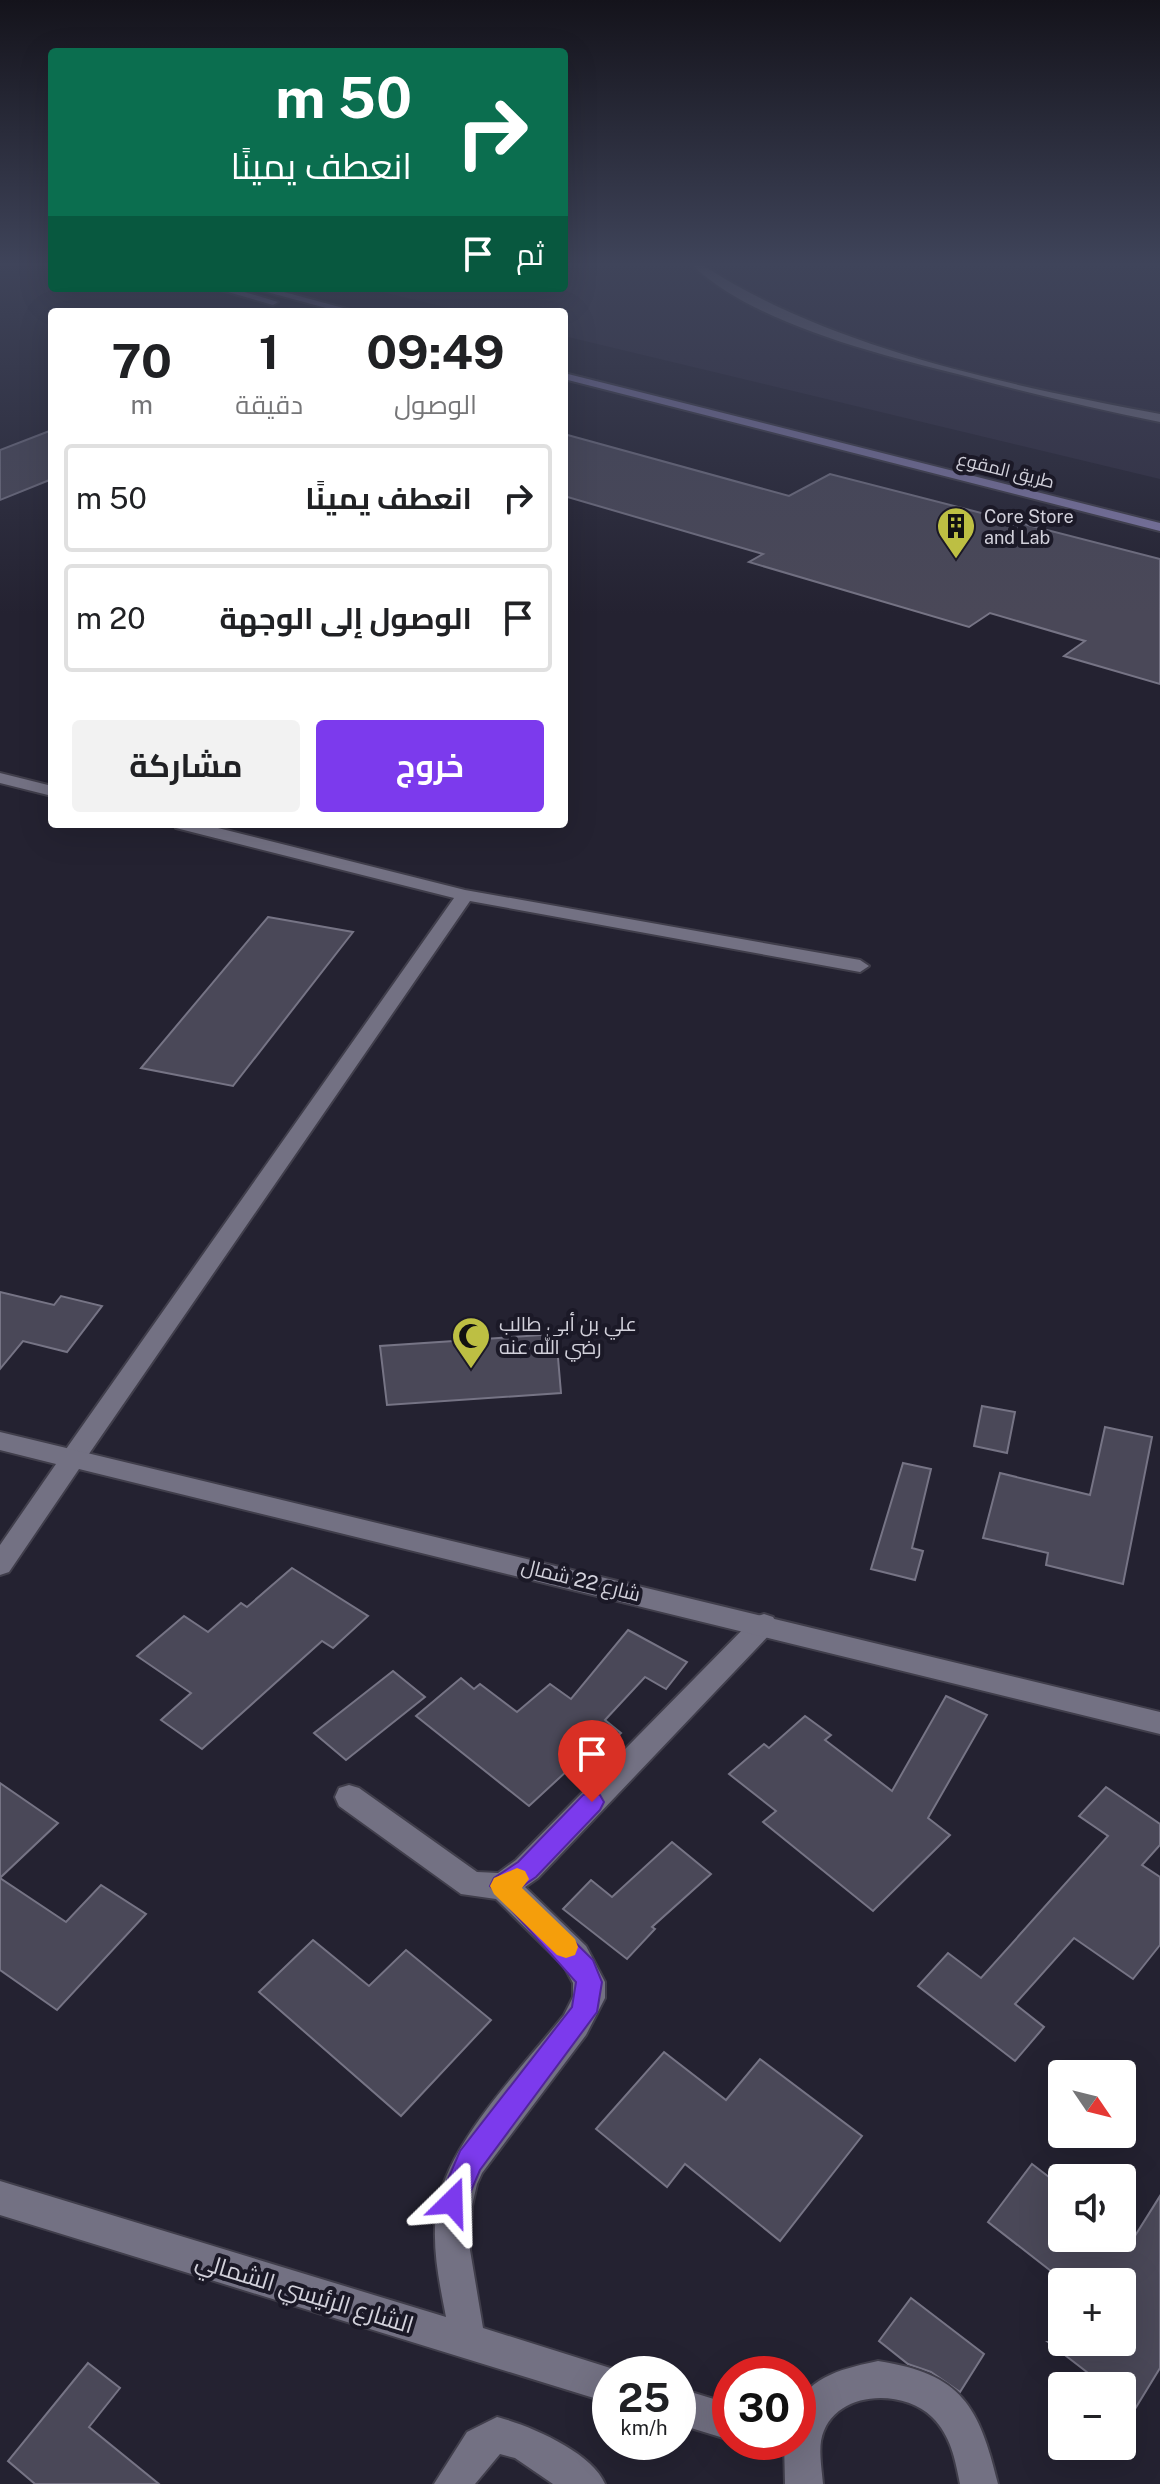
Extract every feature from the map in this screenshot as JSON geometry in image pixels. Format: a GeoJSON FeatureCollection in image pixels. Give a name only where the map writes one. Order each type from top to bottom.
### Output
{"type":"FeatureCollection","features":[{"type":"Feature","properties":{"kind":"main road","name":"طريق المقوع"},"geometry":{"type":"LineString","coordinates":[[587,382],[1160,527]]}},
{"type":"Feature","properties":{"kind":"main road","name":"طريق المقوع"},"geometry":{"type":"LineString","coordinates":[[631,382],[1160,515]]}},
{"type":"Feature","properties":{"kind":"street"},"geometry":{"type":"LineString","coordinates":[[1005,382],[1160,418]]}},
{"type":"Feature","properties":{"kind":"street"},"geometry":{"type":"LineString","coordinates":[[0,778],[48,790]]}},
{"type":"Feature","properties":{"kind":"street"},"geometry":{"type":"LineString","coordinates":[[198,828],[465,895],[860,966]]}},
{"type":"Feature","properties":{"kind":"street"},"geometry":{"type":"LineString","coordinates":[[0,1565],[465,895]]}},
{"type":"Feature","properties":{"kind":"street","name":"شارع 22 شمال"},"geometry":{"type":"LineString","coordinates":[[0,1441],[764,1624],[1160,1723]]}},
{"type":"Feature","properties":{"kind":"street"},"geometry":{"type":"LineString","coordinates":[[349,1797],[472,1885],[503,1886],[527,1869],[764,1624]]}},
{"type":"Feature","properties":{"kind":"street"},"geometry":{"type":"LineString","coordinates":[[468,2342],[450,2225],[459,2181],[476,2151],[575,2025],[589,1998],[589,1982],[575,1956],[503,1886]]}},
{"type":"Feature","properties":{"kind":"street","name":"الشارع الرئيسي الشمالي"},"geometry":{"type":"LineString","coordinates":[[0,2198],[592,2380]]}},
{"type":"Feature","properties":{"kind":"street"},"geometry":{"type":"LineString","coordinates":[[816,2411],[827,2397],[847,2384],[872,2376],[898,2379],[923,2387],[945,2404],[963,2427],[975,2454],[979,2484]]}},
{"type":"Feature","properties":{"kind":"street"},"geometry":{"type":"LineString","coordinates":[[453,2484],[480,2445],[497,2435],[523,2442],[586,2484]]}},
{"type":"Feature","properties":{"kind":"street"},"geometry":{"type":"LineString","coordinates":[[800,2460],[804,2484]]}},
{"type":"Feature","properties":{"kind":"shaded area"},"geometry":{"type":"Polygon","coordinates":[[[755,382],[1160,382],[1160,479],[755,382]]]}},
{"type":"Feature","properties":{"kind":"building"},"geometry":{"type":"Polygon","coordinates":[[[48,432],[48,481],[0,500],[0,450],[48,432]]]}},
{"type":"Feature","properties":{"kind":"building","name":"Core Store and Lab"},"geometry":{"type":"Polygon","coordinates":[[[568,435],[789,496],[830,474],[1160,559],[1160,684],[1064,656],[1085,641],[990,613],[969,627],[749,562],[763,554],[568,497],[568,435]]]}},
{"type":"Feature","properties":{"kind":"building"},"geometry":{"type":"Polygon","coordinates":[[[268,917],[353,932],[233,1086],[141,1068],[268,917]]]}},
{"type":"Feature","properties":{"kind":"building"},"geometry":{"type":"Polygon","coordinates":[[[0,1292],[54,1305],[61,1296],[102,1306],[67,1352],[23,1341],[0,1369],[0,1292]]]}},
{"type":"Feature","properties":{"kind":"building","name":"علي بن أبي طالب رضي الله عنه"},"geometry":{"type":"Polygon","coordinates":[[[556,1334],[561,1393],[387,1405],[380,1346],[556,1334]]]}},
{"type":"Feature","properties":{"kind":"building"},"geometry":{"type":"Polygon","coordinates":[[[982,1406],[1015,1412],[1007,1453],[974,1446],[982,1406]]]}},
{"type":"Feature","properties":{"kind":"building"},"geometry":{"type":"Polygon","coordinates":[[[1105,1427],[1152,1437],[1123,1584],[1046,1565],[1048,1553],[983,1538],[1000,1473],[1090,1495],[1105,1427]]]}},
{"type":"Feature","properties":{"kind":"building"},"geometry":{"type":"Polygon","coordinates":[[[903,1463],[931,1469],[912,1548],[923,1551],[915,1580],[871,1569],[903,1463]]]}},
{"type":"Feature","properties":{"kind":"building"},"geometry":{"type":"Polygon","coordinates":[[[292,1568],[368,1616],[333,1648],[322,1641],[202,1749],[161,1720],[191,1693],[137,1656],[184,1616],[208,1632],[241,1603],[247,1607],[292,1568]]]}},
{"type":"Feature","properties":{"kind":"building"},"geometry":{"type":"Polygon","coordinates":[[[628,1630],[687,1662],[666,1689],[645,1677],[605,1720],[621,1733],[589,1761],[583,1756],[529,1806],[416,1716],[461,1678],[474,1689],[480,1684],[517,1712],[550,1684],[571,1699],[628,1630]]]}},
{"type":"Feature","properties":{"kind":"building"},"geometry":{"type":"Polygon","coordinates":[[[393,1671],[425,1697],[346,1760],[314,1733],[393,1671]]]}},
{"type":"Feature","properties":{"kind":"building"},"geometry":{"type":"Polygon","coordinates":[[[946,1696],[987,1715],[928,1818],[950,1835],[873,1911],[763,1822],[776,1811],[729,1774],[764,1744],[769,1748],[805,1716],[831,1735],[825,1740],[892,1791],[946,1696]]]}},
{"type":"Feature","properties":{"kind":"building"},"geometry":{"type":"Polygon","coordinates":[[[0,1783],[58,1823],[0,1878],[0,1783]]]}},
{"type":"Feature","properties":{"kind":"building"},"geometry":{"type":"Polygon","coordinates":[[[1106,1787],[1160,1824],[1160,1845],[1142,1865],[1160,1877],[1160,1945],[1133,1979],[1074,1938],[1015,2004],[1044,2027],[1015,2061],[918,1986],[948,1953],[981,1978],[1108,1836],[1079,1816],[1106,1787]]]}},
{"type":"Feature","properties":{"kind":"building"},"geometry":{"type":"Polygon","coordinates":[[[672,1842],[711,1874],[652,1927],[655,1929],[627,1959],[563,1909],[591,1880],[612,1897],[672,1842]]]}},
{"type":"Feature","properties":{"kind":"building"},"geometry":{"type":"Polygon","coordinates":[[[0,1878],[66,1922],[101,1885],[146,1914],[57,2010],[0,1970],[0,1878]]]}},
{"type":"Feature","properties":{"kind":"building"},"geometry":{"type":"Polygon","coordinates":[[[313,1940],[369,1986],[406,1950],[491,2020],[401,2116],[259,1992],[313,1940]]]}},
{"type":"Feature","properties":{"kind":"building"},"geometry":{"type":"Polygon","coordinates":[[[664,2052],[726,2100],[760,2059],[862,2136],[780,2241],[685,2164],[667,2187],[596,2129],[664,2052]]]}},
{"type":"Feature","properties":{"kind":"building"},"geometry":{"type":"Polygon","coordinates":[[[1032,2164],[1048,2176],[1048,2252],[1136,2252],[1136,2234],[1160,2196],[1160,2368],[1136,2407],[1136,2372],[1087,2372],[1066,2356],[1136,2356],[1136,2268],[1048,2269],[988,2222],[1032,2164]]]}},
{"type":"Feature","properties":{"kind":"building"},"geometry":{"type":"Polygon","coordinates":[[[911,2298],[984,2354],[960,2392],[931,2372],[908,2364],[879,2341],[911,2298]]]}},
{"type":"Feature","properties":{"kind":"building"},"geometry":{"type":"Polygon","coordinates":[[[88,2363],[120,2388],[89,2427],[159,2484],[35,2484],[8,2461],[88,2363]]]}},
{"type":"Feature","properties":{"kind":"slow traffic"},"geometry":{"type":"LineString","coordinates":[[517,1879],[503,1886],[566,1947]]}},
{"type":"Feature","properties":{"kind":"place","name":"Core Store and Lab"},"geometry":{"type":"Point","coordinates":[956,560]}},
{"type":"Feature","properties":{"kind":"place","name":"علي بن أبي طالب رضي الله عنه"},"geometry":{"type":"Point","coordinates":[471,1370]}},
{"type":"Feature","properties":{"kind":"route"},"geometry":{"type":"LineString","coordinates":[[452,2202],[470,2161],[575,2025],[589,1998],[589,1982],[575,1956],[503,1886],[527,1869],[592,1802]]}}]}
